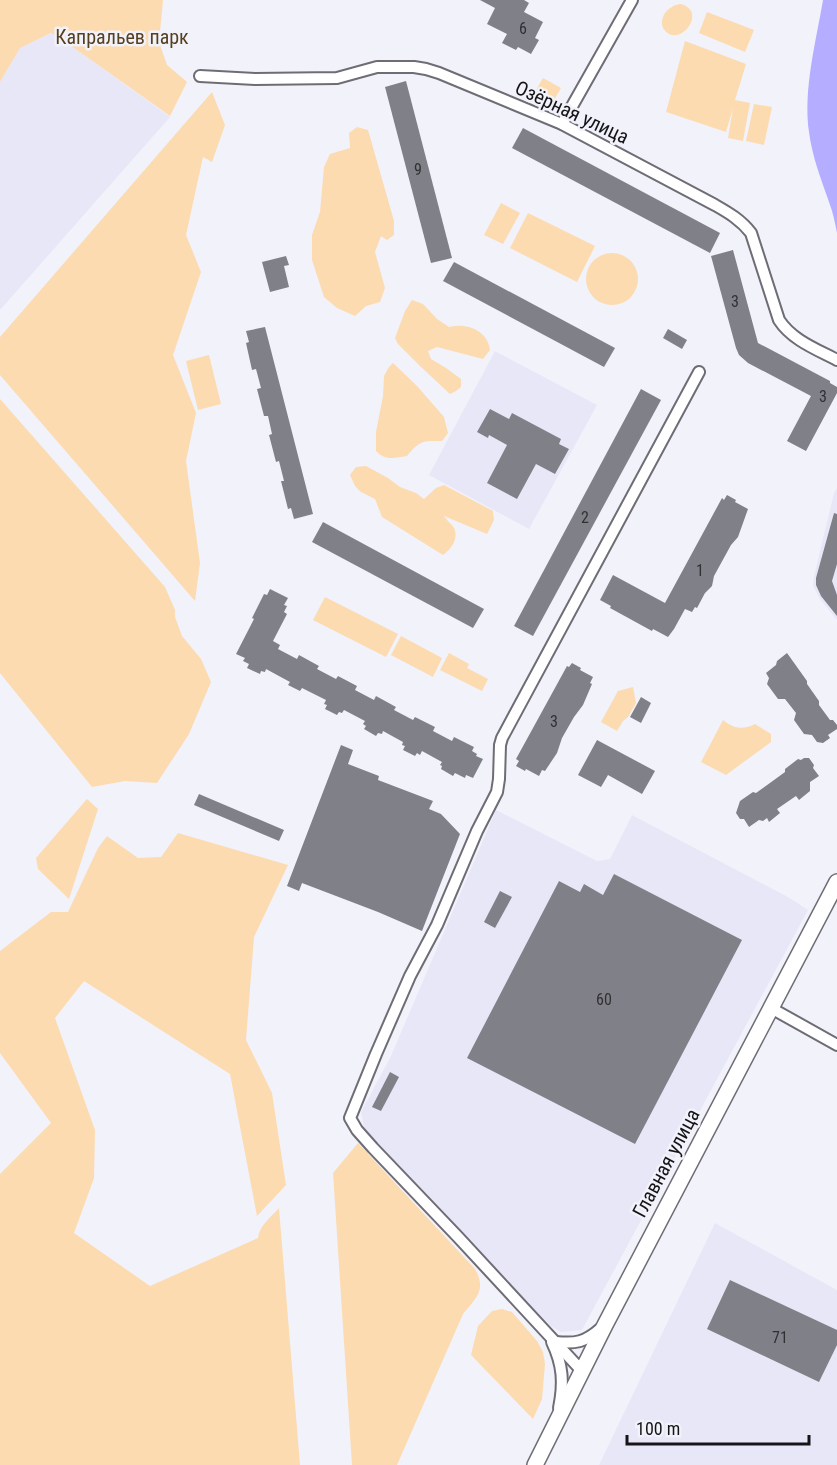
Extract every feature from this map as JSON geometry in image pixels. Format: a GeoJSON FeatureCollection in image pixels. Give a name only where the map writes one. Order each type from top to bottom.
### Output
{"type":"FeatureCollection","features":[{"type":"Feature","properties":{"kind":"main road","name":"Главная улица"},"geometry":{"type":"LineString","coordinates":[[535,1465],[605,1325],[837,882]]}},
{"type":"Feature","properties":{"kind":"street"},"geometry":{"type":"LineString","coordinates":[[562,124],[632,0]]}},
{"type":"Feature","properties":{"kind":"street","name":"Озёрная улица"},"geometry":{"type":"LineString","coordinates":[[200,76],[255,79],[337,78],[377,67],[414,67],[439,73],[562,124],[735,216],[751,233],[779,320],[785,330],[837,360]]}},
{"type":"Feature","properties":{"kind":"street"},"geometry":{"type":"LineString","coordinates":[[582,1371],[373,1148],[350,1118],[405,986],[437,925],[477,831],[497,792],[502,738],[699,372]]}},
{"type":"Feature","properties":{"kind":"street"},"geometry":{"type":"LineString","coordinates":[[771,1008],[837,1045]]}},
{"type":"Feature","properties":{"kind":"street"},"geometry":{"type":"LineString","coordinates":[[556,1342],[579,1342],[590,1338],[605,1325]]}},
{"type":"Feature","properties":{"kind":"street"},"geometry":{"type":"LineString","coordinates":[[546,1331],[559,1358],[563,1375],[562,1391],[552,1431]]}},
{"type":"Feature","properties":{"kind":"shaded area"},"geometry":{"type":"Polygon","coordinates":[[[823,0],[837,0],[837,233],[832,210],[812,150],[808,116],[811,66],[823,0]]]}},
{"type":"Feature","properties":{"kind":"shaded area"},"geometry":{"type":"Polygon","coordinates":[[[51,33],[170,117],[0,310],[0,82],[20,48],[51,33]]]}},
{"type":"Feature","properties":{"kind":"shaded area"},"geometry":{"type":"Polygon","coordinates":[[[495,351],[597,405],[529,529],[429,475],[495,351]]]}},
{"type":"Feature","properties":{"kind":"shaded area"},"geometry":{"type":"Polygon","coordinates":[[[837,488],[837,620],[813,586],[837,488]]]}},
{"type":"Feature","properties":{"kind":"shaded area"},"geometry":{"type":"Polygon","coordinates":[[[496,810],[597,861],[610,859],[632,815],[788,897],[808,910],[582,1330],[561,1332],[551,1326],[371,1140],[364,1127],[361,1112],[391,1056],[496,810]]]}},
{"type":"Feature","properties":{"kind":"shaded area"},"geometry":{"type":"Polygon","coordinates":[[[715,1223],[837,1290],[837,1465],[599,1465],[715,1223]]]}},
{"type":"Feature","properties":{"kind":"green space","name":"Капральев парк"},"geometry":{"type":"Polygon","coordinates":[[[0,0],[163,0],[159,42],[167,65],[187,82],[170,116],[51,33],[20,48],[0,82],[0,0]]]}},
{"type":"Feature","properties":{"kind":"green space"},"geometry":{"type":"Polygon","coordinates":[[[681,4],[692,13],[690,25],[681,34],[669,34],[663,28],[663,16],[673,6],[681,4]]]}},
{"type":"Feature","properties":{"kind":"green space"},"geometry":{"type":"Polygon","coordinates":[[[707,12],[754,30],[745,52],[699,33],[707,12]]]}},
{"type":"Feature","properties":{"kind":"green space"},"geometry":{"type":"Polygon","coordinates":[[[685,41],[746,64],[735,100],[750,103],[743,141],[728,138],[733,108],[726,132],[666,112],[685,41]]]}},
{"type":"Feature","properties":{"kind":"green space"},"geometry":{"type":"Polygon","coordinates":[[[543,78],[561,88],[550,107],[532,97],[543,78]]]}},
{"type":"Feature","properties":{"kind":"green space"},"geometry":{"type":"Polygon","coordinates":[[[212,92],[225,125],[212,162],[203,157],[186,235],[201,272],[173,355],[196,413],[186,461],[200,563],[195,601],[0,375],[0,337],[212,92]]]}},
{"type":"Feature","properties":{"kind":"green space"},"geometry":{"type":"Polygon","coordinates":[[[754,104],[772,107],[764,145],[746,141],[754,104]]]}},
{"type":"Feature","properties":{"kind":"green space"},"geometry":{"type":"Polygon","coordinates":[[[357,127],[368,130],[394,221],[394,235],[387,240],[381,236],[375,252],[385,288],[380,302],[366,306],[355,316],[337,308],[324,297],[312,260],[312,235],[320,212],[324,167],[330,154],[350,148],[349,133],[357,127]]]}},
{"type":"Feature","properties":{"kind":"green space"},"geometry":{"type":"Polygon","coordinates":[[[501,203],[520,213],[503,244],[484,235],[501,203]]]}},
{"type":"Feature","properties":{"kind":"green space"},"geometry":{"type":"Polygon","coordinates":[[[528,213],[595,246],[577,282],[510,248],[528,213]]]}},
{"type":"Feature","properties":{"kind":"green space"},"geometry":{"type":"Polygon","coordinates":[[[612,253],[626,257],[634,265],[638,279],[634,293],[626,301],[612,305],[598,301],[590,293],[586,279],[590,265],[598,257],[612,253]]]}},
{"type":"Feature","properties":{"kind":"green space"},"geometry":{"type":"Polygon","coordinates":[[[412,300],[423,304],[437,319],[449,327],[469,327],[481,333],[488,343],[490,350],[483,359],[437,347],[428,351],[431,359],[461,379],[461,387],[450,394],[398,344],[395,338],[405,311],[412,300]]]}},
{"type":"Feature","properties":{"kind":"green space"},"geometry":{"type":"Polygon","coordinates":[[[209,355],[221,404],[198,410],[186,361],[209,355]]]}},
{"type":"Feature","properties":{"kind":"green space"},"geometry":{"type":"Polygon","coordinates":[[[393,363],[444,417],[448,433],[442,441],[422,442],[407,456],[390,458],[376,451],[376,432],[383,396],[384,376],[393,363]]]}},
{"type":"Feature","properties":{"kind":"green space"},"geometry":{"type":"Polygon","coordinates":[[[0,399],[165,587],[175,610],[175,617],[182,636],[201,659],[211,682],[189,734],[157,783],[125,781],[92,787],[0,673],[0,399]]]}},
{"type":"Feature","properties":{"kind":"green space"},"geometry":{"type":"Polygon","coordinates":[[[366,466],[424,499],[436,488],[444,485],[493,511],[494,520],[487,534],[444,516],[454,528],[456,536],[451,547],[443,555],[382,517],[375,499],[355,486],[350,475],[356,467],[366,466]]]}},
{"type":"Feature","properties":{"kind":"green space"},"geometry":{"type":"Polygon","coordinates":[[[325,597],[398,634],[386,657],[313,620],[325,597]]]}},
{"type":"Feature","properties":{"kind":"green space"},"geometry":{"type":"Polygon","coordinates":[[[401,636],[442,658],[433,677],[391,655],[401,636]]]}},
{"type":"Feature","properties":{"kind":"green space"},"geometry":{"type":"Polygon","coordinates":[[[449,653],[469,664],[467,668],[488,679],[482,691],[440,670],[449,653]]]}},
{"type":"Feature","properties":{"kind":"green space"},"geometry":{"type":"Polygon","coordinates":[[[633,687],[636,703],[617,731],[601,722],[618,691],[633,687]]]}},
{"type":"Feature","properties":{"kind":"green space"},"geometry":{"type":"Polygon","coordinates":[[[723,720],[739,728],[755,724],[771,734],[771,742],[726,775],[701,762],[723,720]]]}},
{"type":"Feature","properties":{"kind":"green space"},"geometry":{"type":"Polygon","coordinates":[[[87,799],[98,809],[69,899],[38,869],[36,858],[87,799]]]}},
{"type":"Feature","properties":{"kind":"green space"},"geometry":{"type":"Polygon","coordinates":[[[178,833],[288,865],[254,937],[246,1040],[272,1093],[286,1185],[257,1216],[230,1074],[84,981],[55,1018],[95,1130],[94,1178],[74,1233],[150,1286],[258,1238],[263,1226],[279,1208],[300,1465],[0,1465],[0,1174],[51,1123],[0,1053],[0,951],[51,912],[68,912],[98,848],[107,836],[138,858],[161,857],[178,833]]]}},
{"type":"Feature","properties":{"kind":"green space"},"geometry":{"type":"Polygon","coordinates":[[[358,1143],[475,1269],[480,1283],[478,1293],[463,1314],[397,1465],[352,1465],[333,1173],[358,1143]]]}},
{"type":"Feature","properties":{"kind":"green space"},"geometry":{"type":"Polygon","coordinates":[[[502,1309],[512,1312],[537,1341],[543,1352],[545,1364],[542,1399],[533,1419],[471,1355],[478,1326],[492,1311],[502,1309]]]}},
{"type":"Feature","properties":{"kind":"building"},"geometry":{"type":"Polygon","coordinates":[[[480,0],[524,0],[529,3],[524,12],[543,22],[535,38],[539,40],[531,54],[518,47],[516,50],[502,43],[507,34],[487,24],[495,8],[480,0]]]}},
{"type":"Feature","properties":{"kind":"building"},"geometry":{"type":"Polygon","coordinates":[[[406,81],[452,258],[431,263],[385,87],[406,81]]]}},
{"type":"Feature","properties":{"kind":"building"},"geometry":{"type":"Polygon","coordinates":[[[523,128],[720,233],[710,253],[512,148],[523,128]]]}},
{"type":"Feature","properties":{"kind":"building"},"geometry":{"type":"Polygon","coordinates":[[[733,250],[758,343],[830,381],[837,387],[837,393],[806,451],[787,441],[811,396],[748,363],[739,355],[736,348],[711,256],[733,250]]]}},
{"type":"Feature","properties":{"kind":"building"},"geometry":{"type":"Polygon","coordinates":[[[286,256],[289,265],[284,266],[289,287],[270,292],[262,262],[286,256]]]}},
{"type":"Feature","properties":{"kind":"building"},"geometry":{"type":"Polygon","coordinates":[[[454,262],[615,348],[604,367],[443,281],[454,262]]]}},
{"type":"Feature","properties":{"kind":"building"},"geometry":{"type":"Polygon","coordinates":[[[265,327],[313,514],[294,519],[291,508],[288,509],[279,461],[276,462],[269,435],[272,434],[268,416],[264,416],[257,389],[261,388],[256,369],[252,370],[246,343],[249,342],[246,331],[265,327]]]}},
{"type":"Feature","properties":{"kind":"building"},"geometry":{"type":"Polygon","coordinates":[[[668,329],[687,340],[682,349],[663,338],[668,329]]]}},
{"type":"Feature","properties":{"kind":"building"},"geometry":{"type":"Polygon","coordinates":[[[641,389],[661,400],[533,636],[514,626],[641,389]]]}},
{"type":"Feature","properties":{"kind":"building"},"geometry":{"type":"Polygon","coordinates":[[[490,409],[509,419],[512,413],[561,439],[559,444],[569,449],[555,474],[536,464],[517,499],[487,483],[507,445],[489,435],[488,438],[477,432],[490,409]]]}},
{"type":"Feature","properties":{"kind":"building"},"geometry":{"type":"Polygon","coordinates":[[[727,495],[748,509],[738,537],[731,545],[714,576],[712,586],[705,593],[697,608],[695,607],[692,612],[685,609],[668,637],[653,629],[652,631],[600,600],[613,575],[665,603],[722,498],[724,500],[727,495]]]}},
{"type":"Feature","properties":{"kind":"building"},"geometry":{"type":"Polygon","coordinates":[[[834,513],[837,514],[837,564],[832,581],[837,595],[837,616],[821,596],[816,585],[834,513]]]}},
{"type":"Feature","properties":{"kind":"building"},"geometry":{"type":"Polygon","coordinates":[[[323,522],[484,609],[473,628],[312,542],[323,522]]]}},
{"type":"Feature","properties":{"kind":"building"},"geometry":{"type":"Polygon","coordinates":[[[270,589],[288,598],[284,605],[287,606],[284,612],[287,614],[273,641],[280,645],[278,649],[297,659],[299,655],[319,666],[317,669],[357,686],[355,690],[374,700],[376,696],[396,707],[394,710],[413,720],[415,717],[435,727],[433,731],[452,741],[454,737],[474,747],[472,751],[483,759],[473,778],[466,775],[465,778],[455,773],[453,776],[441,769],[442,762],[422,751],[420,755],[417,753],[415,756],[403,750],[405,746],[402,745],[403,742],[383,731],[382,734],[378,733],[376,736],[364,729],[365,721],[344,710],[337,715],[325,709],[326,700],[302,688],[300,691],[288,685],[290,682],[266,669],[260,674],[247,668],[249,664],[243,661],[245,658],[236,654],[264,594],[267,595],[270,589]]]}},
{"type":"Feature","properties":{"kind":"building"},"geometry":{"type":"Polygon","coordinates":[[[787,653],[807,681],[819,705],[830,720],[837,725],[837,729],[828,735],[830,738],[823,743],[817,742],[812,735],[804,734],[794,720],[796,713],[785,699],[778,699],[767,684],[769,678],[766,673],[787,653]]]}},
{"type":"Feature","properties":{"kind":"building"},"geometry":{"type":"Polygon","coordinates":[[[572,663],[593,677],[583,705],[574,717],[562,738],[557,753],[545,771],[542,770],[539,776],[526,769],[525,771],[516,766],[519,761],[516,759],[567,666],[569,667],[572,663]]]}},
{"type":"Feature","properties":{"kind":"building"},"geometry":{"type":"Polygon","coordinates":[[[641,697],[651,703],[641,723],[630,717],[641,697]]]}},
{"type":"Feature","properties":{"kind":"building"},"geometry":{"type":"Polygon","coordinates":[[[597,740],[655,771],[642,794],[608,775],[601,787],[578,775],[597,740]]]}},
{"type":"Feature","properties":{"kind":"building"},"geometry":{"type":"Polygon","coordinates":[[[341,745],[353,750],[348,764],[379,776],[378,780],[433,801],[429,809],[441,814],[460,834],[422,931],[302,883],[299,891],[287,886],[341,745]]]}},
{"type":"Feature","properties":{"kind":"building"},"geometry":{"type":"Polygon","coordinates":[[[809,758],[819,776],[810,782],[810,791],[799,800],[796,796],[777,809],[780,813],[769,822],[767,818],[763,821],[759,820],[749,827],[744,819],[740,819],[736,813],[740,801],[753,792],[756,793],[785,772],[785,769],[798,759],[809,758]]]}},
{"type":"Feature","properties":{"kind":"building"},"geometry":{"type":"Polygon","coordinates":[[[199,794],[284,830],[279,841],[194,805],[199,794]]]}},
{"type":"Feature","properties":{"kind":"building"},"geometry":{"type":"Polygon","coordinates":[[[614,874],[742,940],[635,1144],[467,1058],[559,881],[580,892],[584,884],[603,895],[614,874]]]}},
{"type":"Feature","properties":{"kind":"building"},"geometry":{"type":"Polygon","coordinates":[[[500,891],[512,897],[495,928],[484,922],[500,891]]]}},
{"type":"Feature","properties":{"kind":"building"},"geometry":{"type":"Polygon","coordinates":[[[390,1072],[399,1077],[381,1111],[372,1107],[390,1072]]]}},
{"type":"Feature","properties":{"kind":"building"},"geometry":{"type":"Polygon","coordinates":[[[730,1280],[837,1330],[837,1345],[819,1382],[707,1329],[730,1280]]]}}]}
